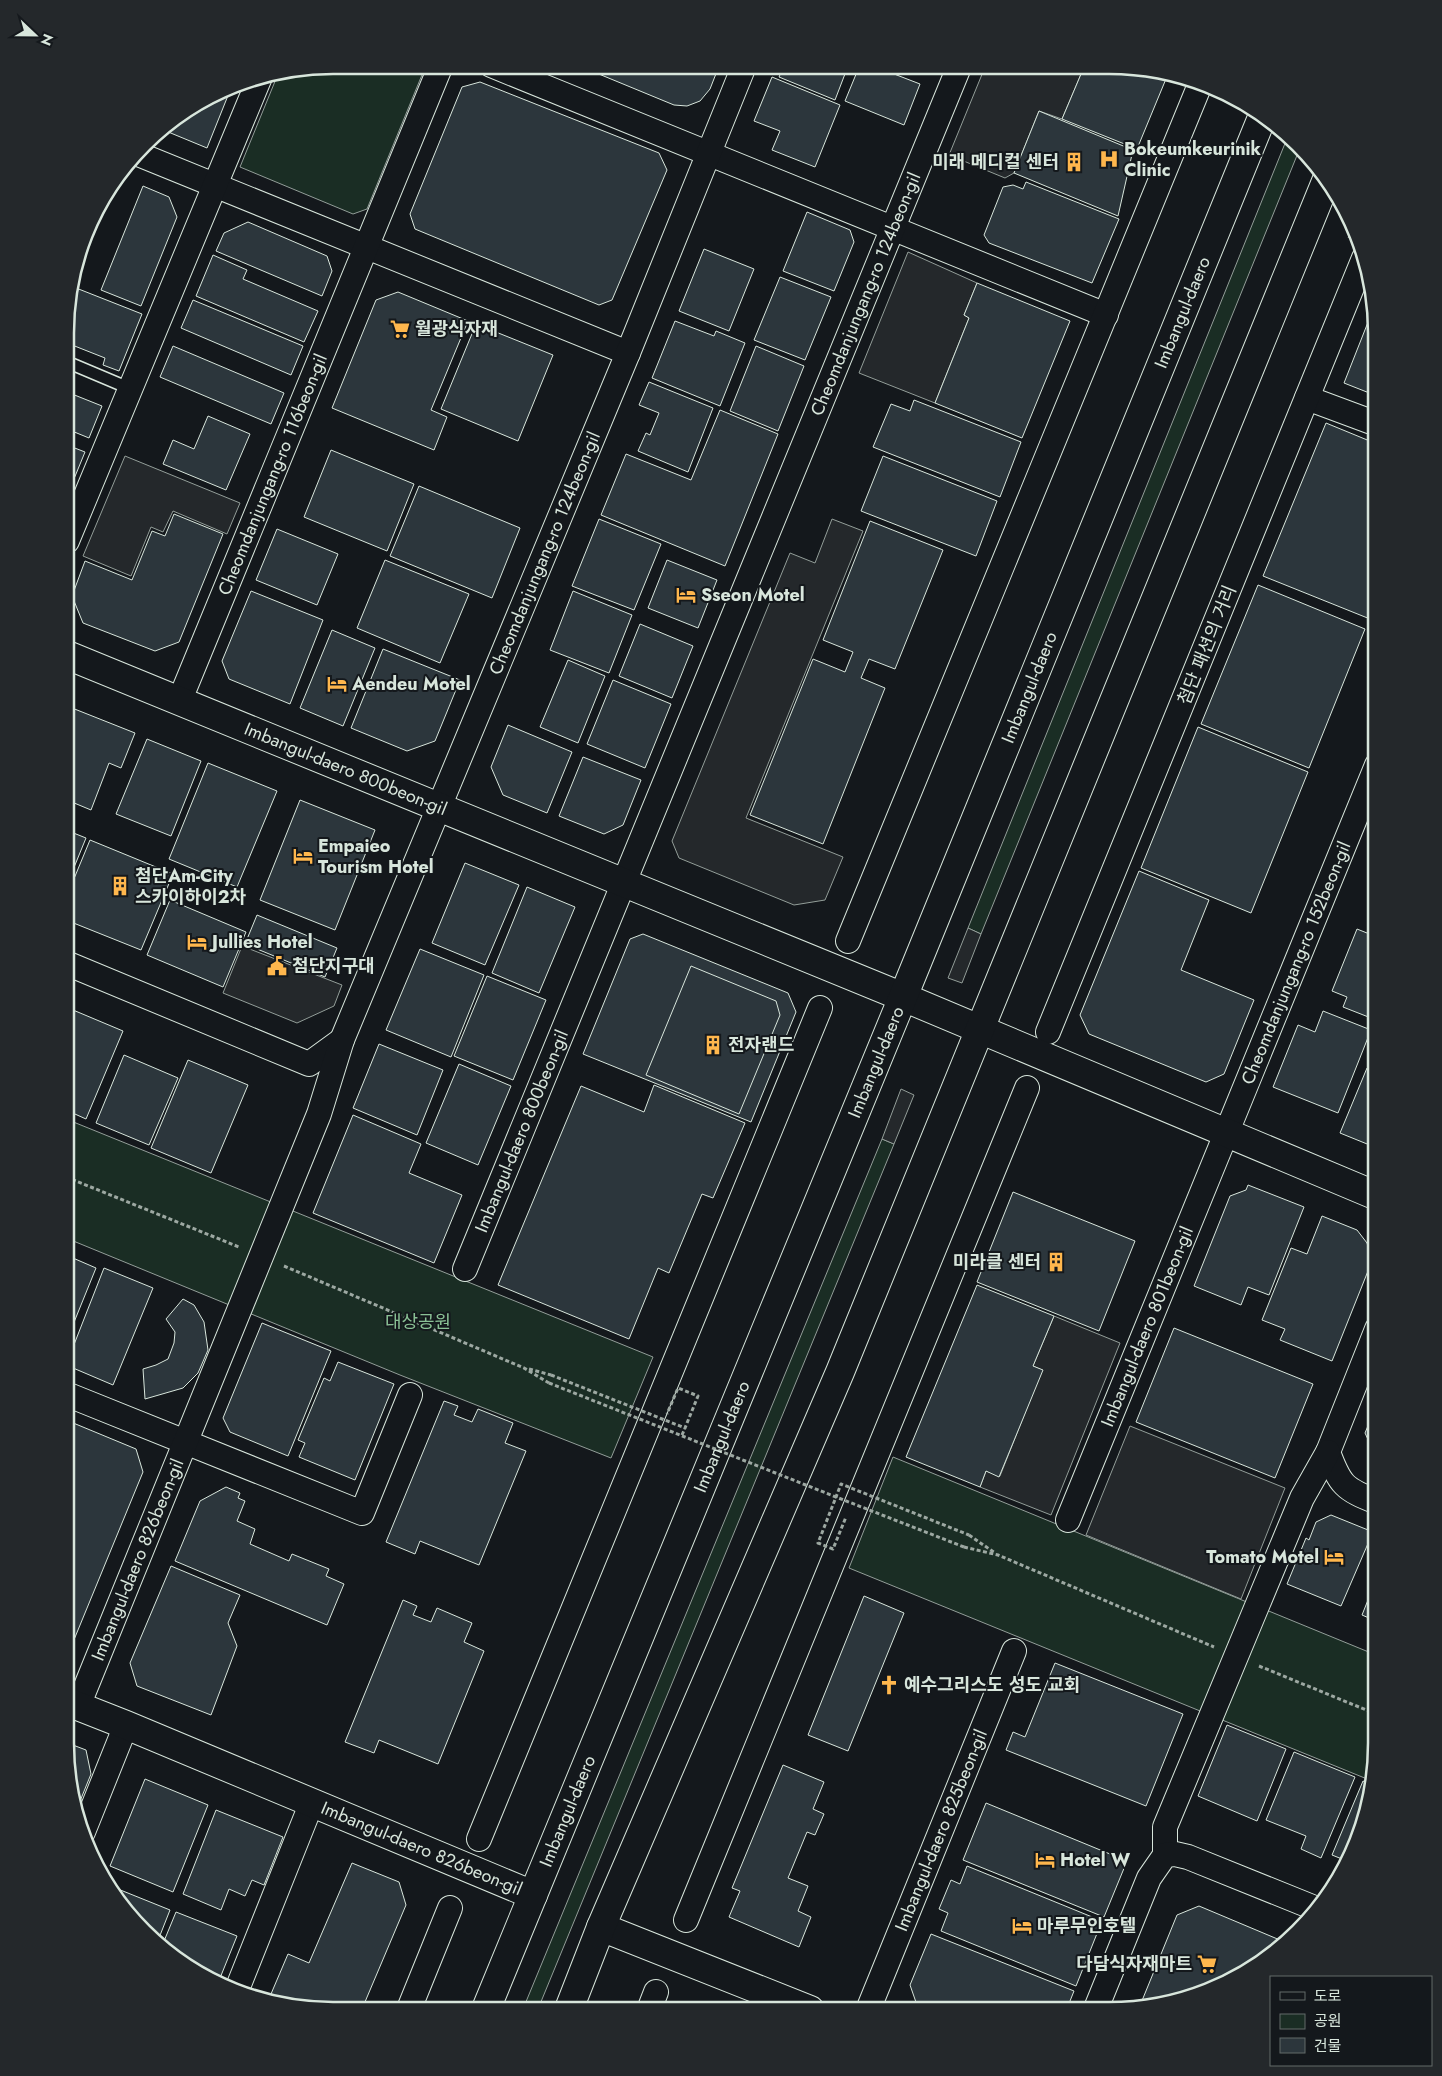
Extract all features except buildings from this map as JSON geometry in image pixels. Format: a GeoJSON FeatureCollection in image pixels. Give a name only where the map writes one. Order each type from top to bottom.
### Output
{"type":"FeatureCollection","features":[{"type":"Feature","properties":{"kind":"main road","name":"Imbangul-daero"},"geometry":{"type":"LineString","coordinates":[[489,2002],[903,997],[1260,122]]}},
{"type":"Feature","properties":{"kind":"main road"},"geometry":{"type":"LineString","coordinates":[[571,2002],[601,1927],[840,1372],[1323,187]]}},
{"type":"Feature","properties":{"kind":"main road","name":"Imbangul-daero 800beon-gil"},"geometry":{"type":"LineString","coordinates":[[74,658],[981,1029]]}},
{"type":"Feature","properties":{"kind":"main road"},"geometry":{"type":"LineString","coordinates":[[981,1029],[1368,1192]]}},
{"type":"Feature","properties":{"kind":"main road","name":"Imbangul-daero 826beon-gil"},"geometry":{"type":"LineString","coordinates":[[74,1705],[533,1895]]}},
{"type":"Feature","properties":{"kind":"main road"},"geometry":{"type":"LineString","coordinates":[[601,1927],[790,2002]]}},
{"type":"Feature","properties":{"kind":"street","name":"Cheomdanjungang-ro 116beon-gil"},"geometry":{"type":"LineString","coordinates":[[179,702],[368,247],[437,74]]}},
{"type":"Feature","properties":{"kind":"street"},"geometry":{"type":"LineString","coordinates":[[510,74],[1106,315]]}},
{"type":"Feature","properties":{"kind":"street","name":"Cheomdanjungang-ro 124beon-gil"},"geometry":{"type":"LineString","coordinates":[[187,1442],[320,1114],[342,1040],[628,353],[741,74]]}},
{"type":"Feature","properties":{"kind":"street","name":"Cheomdanjungang-ro 124beon-gil"},"geometry":{"type":"LineString","coordinates":[[624,884],[956,74]]}},
{"type":"Feature","properties":{"kind":"street"},"geometry":{"type":"LineString","coordinates":[[74,524],[257,85]]}},
{"type":"Feature","properties":{"kind":"street"},"geometry":{"type":"LineString","coordinates":[[848,941],[1198,89]]}},
{"type":"Feature","properties":{"kind":"street"},"geometry":{"type":"LineString","coordinates":[[144,156],[628,353]]}},
{"type":"Feature","properties":{"kind":"street","name":"첨단 패션의 거리"},"geometry":{"type":"LineString","coordinates":[[1048,1032],[1360,269]]}},
{"type":"Feature","properties":{"kind":"street"},"geometry":{"type":"LineString","coordinates":[[1307,398],[1368,421]]}},
{"type":"Feature","properties":{"kind":"street","name":"Cheomdanjungang-ro 152beon-gil"},"geometry":{"type":"LineString","coordinates":[[1227,1132],[1368,787]]}},
{"type":"Feature","properties":{"kind":"street","name":"Imbangul-daero 800beon-gil"},"geometry":{"type":"LineString","coordinates":[[465,1268],[624,884]]}},
{"type":"Feature","properties":{"kind":"street"},"geometry":{"type":"LineString","coordinates":[[74,966],[309,1064],[342,1040]]}},
{"type":"Feature","properties":{"kind":"street"},"geometry":{"type":"LineString","coordinates":[[479,1840],[820,1008]]}},
{"type":"Feature","properties":{"kind":"street"},"geometry":{"type":"LineString","coordinates":[[686,1920],[1026,1088]]}},
{"type":"Feature","properties":{"kind":"street","name":"Imbangul-daero 801beon-gil"},"geometry":{"type":"LineString","coordinates":[[1068,1520],[1227,1132]]}},
{"type":"Feature","properties":{"kind":"street"},"geometry":{"type":"LineString","coordinates":[[1099,2002],[1148,1878],[1165,1855],[1165,1826],[1235,1656],[1302,1498],[1328,1452],[1368,1352]]}},
{"type":"Feature","properties":{"kind":"street","name":"Imbangul-daero 826beon-gil"},"geometry":{"type":"LineString","coordinates":[[74,1397],[362,1513],[410,1396]]}},
{"type":"Feature","properties":{"kind":"street","name":"Imbangul-daero 826beon-gil"},"geometry":{"type":"LineString","coordinates":[[74,1699],[187,1442]]}},
{"type":"Feature","properties":{"kind":"street"},"geometry":{"type":"LineString","coordinates":[[1328,1452],[1341,1483],[1352,1493],[1368,1499]]}},
{"type":"Feature","properties":{"kind":"street","name":"Imbangul-daero 825beon-gil"},"geometry":{"type":"LineString","coordinates":[[871,2002],[1014,1651]]}},
{"type":"Feature","properties":{"kind":"street"},"geometry":{"type":"LineString","coordinates":[[86,1824],[126,1725]]}},
{"type":"Feature","properties":{"kind":"street","name":"Imbangul-daero 826beon-gil"},"geometry":{"type":"LineString","coordinates":[[239,1985],[312,1802]]}},
{"type":"Feature","properties":{"kind":"street"},"geometry":{"type":"LineString","coordinates":[[1165,1855],[1175,1854],[1188,1858],[1310,1907]]}},
{"type":"Feature","properties":{"kind":"street"},"geometry":{"type":"LineString","coordinates":[[412,2002],[450,1908]]}},
{"type":"Feature","properties":{"kind":"lane"},"geometry":{"type":"LineString","coordinates":[[74,365],[131,389]]}},
{"type":"Feature","properties":{"kind":"path"},"geometry":{"type":"LineString","coordinates":[[74,1180],[263,1257],[524,1368],[549,1383],[964,1547],[998,1555],[1368,1711]]}},
{"type":"Feature","properties":{"kind":"path"},"geometry":{"type":"LineString","coordinates":[[524,1368],[551,1375],[685,1428]]}},
{"type":"Feature","properties":{"kind":"path"},"geometry":{"type":"LineString","coordinates":[[667,1414],[678,1388],[698,1396],[682,1435]]}},
{"type":"Feature","properties":{"kind":"path"},"geometry":{"type":"LineString","coordinates":[[846,1517],[833,1549],[818,1542],[841,1484],[969,1535],[998,1555]]}},
{"type":"Feature","properties":{"kind":"green space"},"geometry":{"type":"Polygon","coordinates":[[[316,74],[422,74],[367,209],[353,214],[240,167],[275,81],[316,74]]]}},
{"type":"Feature","properties":{"kind":"green space"},"geometry":{"type":"Polygon","coordinates":[[[1285,143],[1297,155],[981,934],[968,928],[1285,143]]]}},
{"type":"Feature","properties":{"kind":"green space","name":"대상공원"},"geometry":{"type":"Polygon","coordinates":[[[74,1122],[653,1357],[611,1458],[400,1375],[74,1241],[74,1122]]]}},
{"type":"Feature","properties":{"kind":"green space"},"geometry":{"type":"Polygon","coordinates":[[[882,1139],[894,1144],[541,2002],[526,2002],[882,1139]]]}},
{"type":"Feature","properties":{"kind":"green space"},"geometry":{"type":"Polygon","coordinates":[[[893,1457],[1368,1652],[1368,1760],[1366,1778],[849,1568],[893,1457]]]}},
{"type":"Feature","properties":{"kind":"shaded area"},"geometry":{"type":"Polygon","coordinates":[[[982,74],[1081,74],[1062,119],[1039,111],[1014,173],[1005,178],[949,155],[982,74]]]}},
{"type":"Feature","properties":{"kind":"shaded area"},"geometry":{"type":"Polygon","coordinates":[[[908,252],[977,283],[964,315],[969,318],[935,403],[859,373],[908,252]]]}},
{"type":"Feature","properties":{"kind":"shaded area"},"geometry":{"type":"Polygon","coordinates":[[[125,456],[240,503],[227,534],[173,511],[163,532],[151,527],[131,576],[83,556],[125,456]]]}},
{"type":"Feature","properties":{"kind":"shaded area"},"geometry":{"type":"Polygon","coordinates":[[[832,519],[863,531],[746,818],[843,857],[825,900],[794,905],[679,858],[672,841],[790,553],[815,563],[832,519]]]}},
{"type":"Feature","properties":{"kind":"shaded area"},"geometry":{"type":"Polygon","coordinates":[[[968,928],[981,934],[962,983],[948,978],[968,928]]]}},
{"type":"Feature","properties":{"kind":"shaded area"},"geometry":{"type":"Polygon","coordinates":[[[242,946],[342,985],[334,1006],[297,1023],[223,993],[242,946]]]}},
{"type":"Feature","properties":{"kind":"shaded area"},"geometry":{"type":"Polygon","coordinates":[[[901,1089],[914,1095],[894,1144],[882,1139],[901,1089]]]}},
{"type":"Feature","properties":{"kind":"shaded area"},"geometry":{"type":"Polygon","coordinates":[[[1054,1316],[1120,1343],[1051,1515],[980,1487],[986,1471],[1000,1476],[1042,1370],[1033,1366],[1054,1316]]]}},
{"type":"Feature","properties":{"kind":"shaded area"},"geometry":{"type":"Polygon","coordinates":[[[1130,1426],[1285,1488],[1241,1599],[1086,1535],[1130,1426]]]}},
{"type":"Feature","properties":{"kind":"place","name":"Bokeumkeurinik Clinic"},"geometry":{"type":"Point","coordinates":[1109,159]}},
{"type":"Feature","properties":{"kind":"place","name":"미래 메디컬 센터"},"geometry":{"type":"Point","coordinates":[1074,162]}},
{"type":"Feature","properties":{"kind":"place","name":"월광식자재"},"geometry":{"type":"Point","coordinates":[400,329]}},
{"type":"Feature","properties":{"kind":"place","name":"Sseon Motel"},"geometry":{"type":"Point","coordinates":[686,595]}},
{"type":"Feature","properties":{"kind":"place","name":"Aendeu Motel"},"geometry":{"type":"Point","coordinates":[337,684]}},
{"type":"Feature","properties":{"kind":"place","name":"Empaieo Tourism Hotel"},"geometry":{"type":"Point","coordinates":[303,856]}},
{"type":"Feature","properties":{"kind":"place","name":"첨단Am-City 스카이하이2차"},"geometry":{"type":"Point","coordinates":[120,886]}},
{"type":"Feature","properties":{"kind":"place","name":"Jullies Hotel"},"geometry":{"type":"Point","coordinates":[197,942]}},
{"type":"Feature","properties":{"kind":"place","name":"첨단지구대"},"geometry":{"type":"Point","coordinates":[277,966]}},
{"type":"Feature","properties":{"kind":"place","name":"전자랜드"},"geometry":{"type":"Point","coordinates":[713,1045]}},
{"type":"Feature","properties":{"kind":"place","name":"미라클 센터"},"geometry":{"type":"Point","coordinates":[1056,1262]}},
{"type":"Feature","properties":{"kind":"place","name":"Tomato Motel"},"geometry":{"type":"Point","coordinates":[1334,1557]}},
{"type":"Feature","properties":{"kind":"place","name":"예수그리스도 성도 교회"},"geometry":{"type":"Point","coordinates":[889,1685]}},
{"type":"Feature","properties":{"kind":"place","name":"Hotel W"},"geometry":{"type":"Point","coordinates":[1045,1860]}},
{"type":"Feature","properties":{"kind":"place","name":"마루무인호텔"},"geometry":{"type":"Point","coordinates":[1022,1926]}},
{"type":"Feature","properties":{"kind":"place","name":"다담식자재마트"},"geometry":{"type":"Point","coordinates":[1207,1964]}}]}
